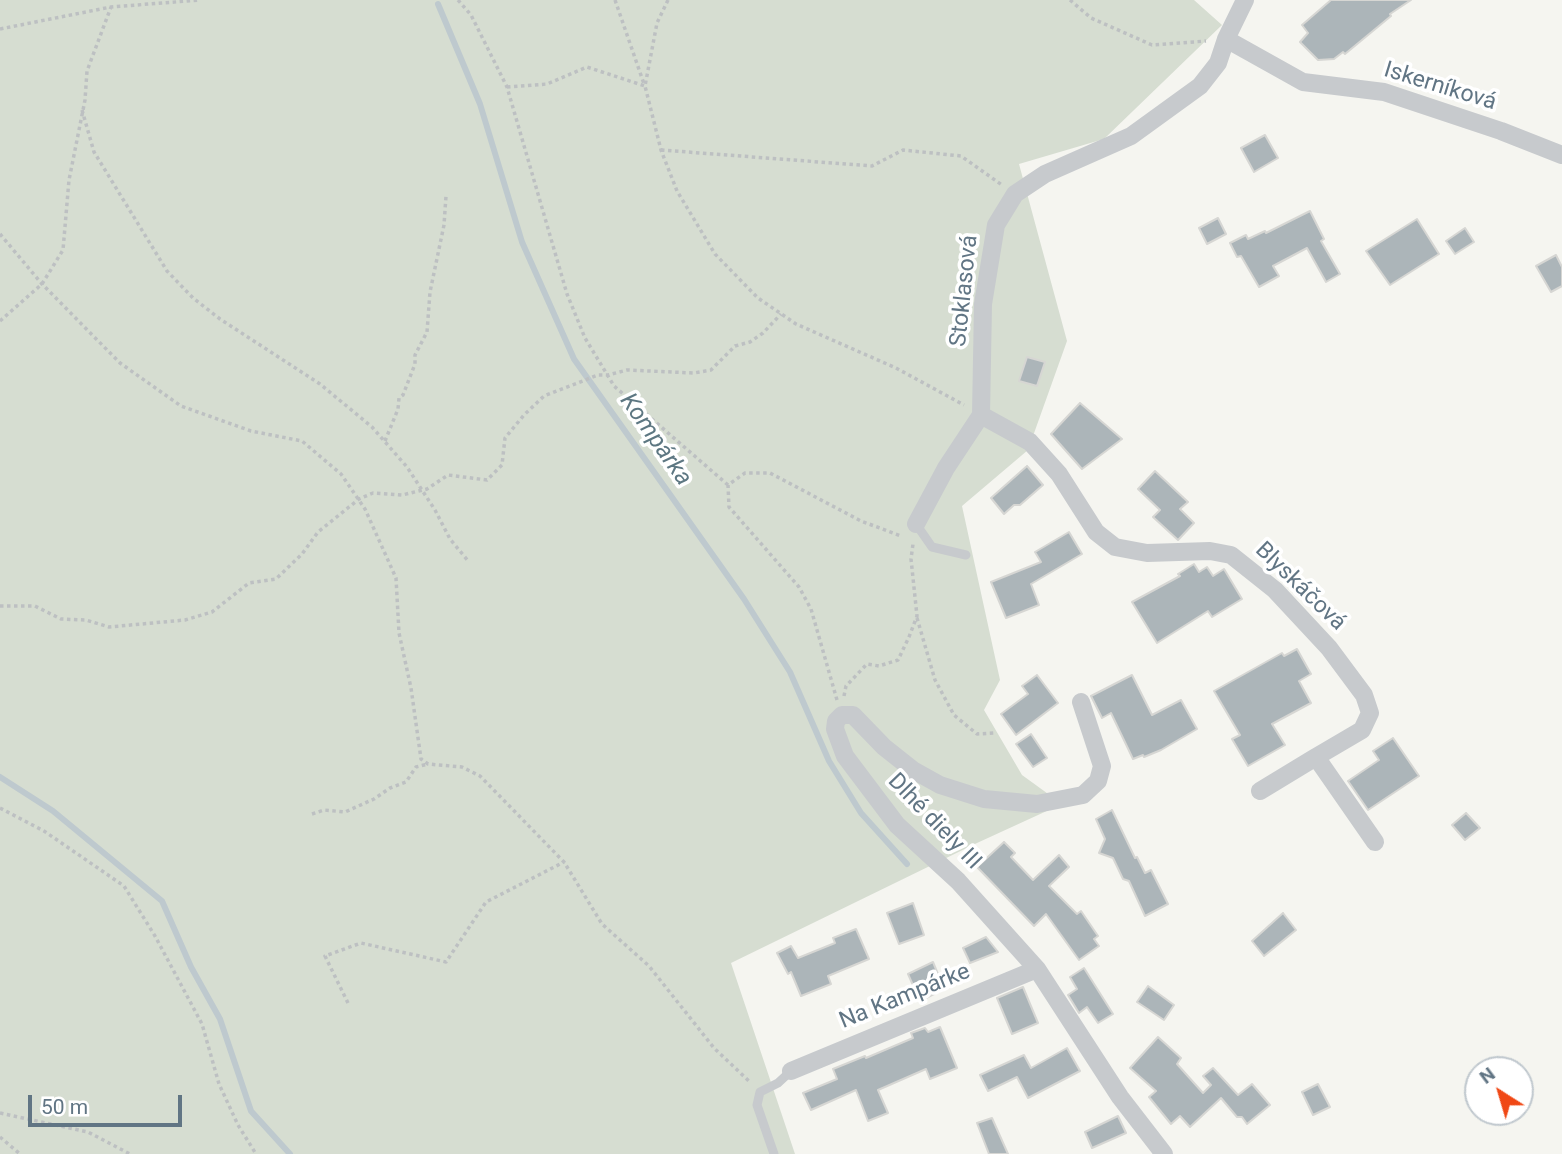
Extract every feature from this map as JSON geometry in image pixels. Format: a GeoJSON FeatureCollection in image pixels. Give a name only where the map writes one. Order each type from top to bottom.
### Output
{"type":"FeatureCollection","features":[{"type":"Feature","properties":{"kind":"street","name":"Stoklasová"},"geometry":{"type":"LineString","coordinates":[[981,415],[983,304],[996,225],[1015,194],[1045,174],[1131,136],[1200,86],[1218,63],[1226,39],[1245,0]]}},
{"type":"Feature","properties":{"kind":"street","name":"Iskerníková"},"geometry":{"type":"LineString","coordinates":[[1226,39],[1303,82],[1384,92],[1501,131],[1562,155]]}},
{"type":"Feature","properties":{"kind":"street"},"geometry":{"type":"LineString","coordinates":[[916,524],[946,468],[981,415]]}},
{"type":"Feature","properties":{"kind":"street","name":"Blyskáčová"},"geometry":{"type":"LineString","coordinates":[[981,415],[1030,442],[1059,474],[1096,532],[1115,547],[1147,552],[1210,551],[1231,555],[1275,590],[1329,648],[1364,695],[1370,713],[1362,730],[1260,791]]}},
{"type":"Feature","properties":{"kind":"street","name":"Dlhé diely III"},"geometry":{"type":"LineString","coordinates":[[1081,702],[1102,766],[1098,781],[1083,795],[1037,804],[984,799],[940,785],[913,770],[884,747],[853,715],[842,715],[836,721],[835,729],[845,756],[898,825],[958,881],[1037,969],[1121,1097],[1164,1154]]}},
{"type":"Feature","properties":{"kind":"street"},"geometry":{"type":"LineString","coordinates":[[1316,757],[1375,842]]}},
{"type":"Feature","properties":{"kind":"street","name":"Na Kampárke"},"geometry":{"type":"LineString","coordinates":[[791,1071],[1037,969]]}},
{"type":"Feature","properties":{"kind":"lane"},"geometry":{"type":"LineString","coordinates":[[916,524],[932,547],[966,555]]}},
{"type":"Feature","properties":{"kind":"lane"},"geometry":{"type":"LineString","coordinates":[[774,1154],[757,1105],[760,1092],[778,1083],[791,1071]]}},
{"type":"Feature","properties":{"kind":"path"},"geometry":{"type":"LineString","coordinates":[[0,29],[111,7],[200,0]]}},
{"type":"Feature","properties":{"kind":"path"},"geometry":{"type":"LineString","coordinates":[[458,0],[471,15],[507,87],[567,294],[584,338],[614,386],[728,485],[729,507],[799,587],[811,610],[842,715]]}},
{"type":"Feature","properties":{"kind":"path"},"geometry":{"type":"LineString","coordinates":[[614,0],[645,86],[661,150],[677,191],[715,254],[758,298],[796,324],[896,368],[981,415]]}},
{"type":"Feature","properties":{"kind":"path"},"geometry":{"type":"LineString","coordinates":[[645,86],[657,23],[668,0]]}},
{"type":"Feature","properties":{"kind":"path"},"geometry":{"type":"LineString","coordinates":[[1070,0],[1091,18],[1152,46],[1226,39]]}},
{"type":"Feature","properties":{"kind":"path"},"geometry":{"type":"LineString","coordinates":[[0,321],[41,284],[63,250],[69,180],[87,71],[111,7]]}},
{"type":"Feature","properties":{"kind":"path"},"geometry":{"type":"LineString","coordinates":[[507,87],[547,84],[587,67],[645,86]]}},
{"type":"Feature","properties":{"kind":"path"},"geometry":{"type":"LineString","coordinates":[[82,110],[94,152],[167,271],[193,298],[220,319],[320,384],[372,428],[407,467],[450,539],[469,562]]}},
{"type":"Feature","properties":{"kind":"path"},"geometry":{"type":"LineString","coordinates":[[661,150],[872,166],[903,150],[961,156],[1015,194]]}},
{"type":"Feature","properties":{"kind":"path"},"geometry":{"type":"LineString","coordinates":[[384,442],[398,409],[399,398],[403,395],[415,364],[415,355],[427,332],[430,292],[446,196]]}},
{"type":"Feature","properties":{"kind":"path"},"geometry":{"type":"LineString","coordinates":[[0,234],[41,284],[120,363],[171,399],[181,406],[251,430],[302,441],[341,474],[365,509],[396,578],[399,633],[411,688],[421,759],[428,764]]}},
{"type":"Feature","properties":{"kind":"path"},"geometry":{"type":"LineString","coordinates":[[0,606],[35,606],[61,619],[86,620],[109,627],[194,618],[212,612],[249,583],[276,579],[302,554],[318,533],[359,499],[373,493],[402,495],[422,491],[441,482],[448,475],[488,480],[502,465],[506,438],[544,396],[598,375],[627,370],[694,373],[711,370],[735,346],[750,342],[764,333],[781,314]]}},
{"type":"Feature","properties":{"kind":"path"},"geometry":{"type":"LineString","coordinates":[[728,485],[744,473],[770,473],[861,521],[900,537],[916,524]]}},
{"type":"Feature","properties":{"kind":"path"},"geometry":{"type":"LineString","coordinates":[[916,524],[911,559],[916,616],[935,680],[954,715],[977,734],[994,733]]}},
{"type":"Feature","properties":{"kind":"path"},"geometry":{"type":"LineString","coordinates":[[842,715],[846,686],[867,664],[879,666],[898,660],[916,616]]}},
{"type":"Feature","properties":{"kind":"path"},"geometry":{"type":"LineString","coordinates":[[312,814],[324,810],[345,812],[407,782],[416,767],[428,764],[462,767],[480,776],[564,862],[602,924],[649,966],[714,1048],[760,1092]]}},
{"type":"Feature","properties":{"kind":"path"},"geometry":{"type":"LineString","coordinates":[[0,808],[44,831],[124,886],[155,936],[202,1024],[219,1084],[238,1125],[256,1154]]}},
{"type":"Feature","properties":{"kind":"path"},"geometry":{"type":"LineString","coordinates":[[348,1003],[325,956],[361,943],[446,962],[486,902],[564,862]]}},
{"type":"Feature","properties":{"kind":"path"},"geometry":{"type":"LineString","coordinates":[[0,1113],[88,1132],[130,1154]]}},
{"type":"Feature","properties":{"kind":"path"},"geometry":{"type":"LineString","coordinates":[[0,1137],[20,1154]]}},
{"type":"Feature","properties":{"kind":"shaded area"},"geometry":{"type":"Polygon","coordinates":[[[0,0],[1194,0],[1222,25],[1104,139],[1019,164],[1067,341],[1028,450],[962,506],[1000,680],[984,710],[1022,775],[1062,804],[731,963],[795,1154],[0,1154],[0,0]]]}},
{"type":"Feature","properties":{"kind":"building"},"geometry":{"type":"Polygon","coordinates":[[[1331,0],[1411,0],[1390,14],[1391,16],[1345,54],[1343,52],[1334,59],[1318,60],[1300,42],[1308,33],[1302,25],[1331,0]]]}},
{"type":"Feature","properties":{"kind":"building"},"geometry":{"type":"Polygon","coordinates":[[[1265,135],[1278,158],[1254,172],[1241,148],[1265,135]]]}},
{"type":"Feature","properties":{"kind":"building"},"geometry":{"type":"Polygon","coordinates":[[[1310,211],[1324,239],[1321,241],[1340,274],[1326,282],[1307,248],[1273,266],[1279,276],[1259,287],[1230,243],[1246,235],[1248,239],[1265,231],[1266,233],[1310,211]]]}},
{"type":"Feature","properties":{"kind":"building"},"geometry":{"type":"Polygon","coordinates":[[[1218,218],[1226,234],[1207,244],[1199,228],[1218,218]]]}},
{"type":"Feature","properties":{"kind":"building"},"geometry":{"type":"Polygon","coordinates":[[[1417,219],[1439,254],[1390,285],[1366,251],[1417,219]]]}},
{"type":"Feature","properties":{"kind":"building"},"geometry":{"type":"Polygon","coordinates":[[[1465,228],[1474,242],[1455,254],[1446,241],[1465,228]]]}},
{"type":"Feature","properties":{"kind":"building"},"geometry":{"type":"Polygon","coordinates":[[[1556,255],[1562,267],[1562,286],[1551,292],[1536,266],[1556,255]]]}},
{"type":"Feature","properties":{"kind":"building"},"geometry":{"type":"Polygon","coordinates":[[[1027,357],[1045,362],[1037,386],[1019,381],[1027,357]]]}},
{"type":"Feature","properties":{"kind":"building"},"geometry":{"type":"Polygon","coordinates":[[[1080,403],[1122,439],[1082,469],[1051,434],[1080,403]]]}},
{"type":"Feature","properties":{"kind":"building"},"geometry":{"type":"Polygon","coordinates":[[[1027,466],[1043,485],[1020,505],[1014,505],[1004,514],[991,498],[1027,466]]]}},
{"type":"Feature","properties":{"kind":"building"},"geometry":{"type":"Polygon","coordinates":[[[1155,471],[1188,502],[1180,509],[1194,523],[1178,540],[1153,517],[1160,510],[1138,489],[1155,471]]]}},
{"type":"Feature","properties":{"kind":"building"},"geometry":{"type":"Polygon","coordinates":[[[1069,532],[1082,554],[1031,584],[1039,605],[1006,618],[991,582],[1041,562],[1035,552],[1069,532]]]}},
{"type":"Feature","properties":{"kind":"building"},"geometry":{"type":"Polygon","coordinates":[[[1194,564],[1199,572],[1207,567],[1213,576],[1224,569],[1242,599],[1212,617],[1208,611],[1157,643],[1132,602],[1180,576],[1178,574],[1194,564]]]}},
{"type":"Feature","properties":{"kind":"building"},"geometry":{"type":"Polygon","coordinates":[[[1297,649],[1311,674],[1299,681],[1311,703],[1272,724],[1285,745],[1248,766],[1232,739],[1240,735],[1214,691],[1282,653],[1284,656],[1297,649]]]}},
{"type":"Feature","properties":{"kind":"building"},"geometry":{"type":"Polygon","coordinates":[[[1037,675],[1058,703],[1016,735],[1001,714],[1028,694],[1022,686],[1037,675]]]}},
{"type":"Feature","properties":{"kind":"building"},"geometry":{"type":"Polygon","coordinates":[[[1132,675],[1152,715],[1181,700],[1197,729],[1161,750],[1133,759],[1111,713],[1102,718],[1091,696],[1132,675]]]}},
{"type":"Feature","properties":{"kind":"building"},"geometry":{"type":"Polygon","coordinates":[[[1031,734],[1047,758],[1033,767],[1016,744],[1031,734]]]}},
{"type":"Feature","properties":{"kind":"building"},"geometry":{"type":"Polygon","coordinates":[[[1393,738],[1419,776],[1368,810],[1348,781],[1379,760],[1373,751],[1393,738]]]}},
{"type":"Feature","properties":{"kind":"building"},"geometry":{"type":"Polygon","coordinates":[[[1112,810],[1135,858],[1137,857],[1145,873],[1151,870],[1168,904],[1145,916],[1129,881],[1123,879],[1113,858],[1099,853],[1105,839],[1096,819],[1112,810]]]}},
{"type":"Feature","properties":{"kind":"building"},"geometry":{"type":"Polygon","coordinates":[[[1466,813],[1480,828],[1465,840],[1452,825],[1466,813]]]}},
{"type":"Feature","properties":{"kind":"building"},"geometry":{"type":"Polygon","coordinates":[[[1004,842],[1015,853],[1011,857],[1033,880],[1059,855],[1069,867],[1049,886],[1077,914],[1081,911],[1098,936],[1094,939],[1099,946],[1079,960],[1046,914],[1034,926],[977,867],[1004,842]]]}},
{"type":"Feature","properties":{"kind":"building"},"geometry":{"type":"Polygon","coordinates":[[[913,903],[924,935],[899,944],[887,913],[913,903]]]}},
{"type":"Feature","properties":{"kind":"building"},"geometry":{"type":"Polygon","coordinates":[[[1283,913],[1296,930],[1264,956],[1252,941],[1283,913]]]}},
{"type":"Feature","properties":{"kind":"building"},"geometry":{"type":"Polygon","coordinates":[[[856,929],[869,959],[828,976],[831,984],[801,996],[791,972],[788,974],[777,953],[791,946],[798,958],[835,943],[833,938],[856,929]]]}},
{"type":"Feature","properties":{"kind":"building"},"geometry":{"type":"Polygon","coordinates":[[[986,937],[998,952],[970,963],[963,948],[986,937]]]}},
{"type":"Feature","properties":{"kind":"building"},"geometry":{"type":"Polygon","coordinates":[[[933,962],[944,989],[920,1001],[908,974],[933,962]]]}},
{"type":"Feature","properties":{"kind":"building"},"geometry":{"type":"Polygon","coordinates":[[[1084,968],[1113,1014],[1098,1023],[1087,1007],[1079,1013],[1068,995],[1077,989],[1070,977],[1084,968]]]}},
{"type":"Feature","properties":{"kind":"building"},"geometry":{"type":"Polygon","coordinates":[[[1148,986],[1174,1005],[1164,1020],[1137,1002],[1148,986]]]}},
{"type":"Feature","properties":{"kind":"building"},"geometry":{"type":"Polygon","coordinates":[[[1023,987],[1038,1023],[1012,1034],[997,998],[1023,987]]]}},
{"type":"Feature","properties":{"kind":"building"},"geometry":{"type":"Polygon","coordinates":[[[940,1027],[957,1068],[930,1079],[926,1069],[878,1090],[888,1113],[868,1121],[856,1090],[811,1110],[803,1093],[837,1079],[833,1069],[913,1038],[911,1033],[925,1028],[928,1032],[940,1027]]]}},
{"type":"Feature","properties":{"kind":"building"},"geometry":{"type":"Polygon","coordinates":[[[1158,1037],[1181,1058],[1177,1064],[1203,1093],[1211,1085],[1203,1076],[1213,1068],[1238,1095],[1252,1084],[1270,1105],[1247,1124],[1242,1117],[1237,1117],[1221,1098],[1190,1127],[1180,1116],[1171,1124],[1149,1097],[1156,1091],[1130,1068],[1158,1037]]]}},
{"type":"Feature","properties":{"kind":"building"},"geometry":{"type":"Polygon","coordinates":[[[1067,1048],[1080,1071],[1028,1098],[1017,1077],[988,1091],[980,1075],[1024,1055],[1031,1068],[1067,1048]]]}},
{"type":"Feature","properties":{"kind":"building"},"geometry":{"type":"Polygon","coordinates":[[[1318,1084],[1330,1107],[1313,1115],[1302,1092],[1318,1084]]]}},
{"type":"Feature","properties":{"kind":"building"},"geometry":{"type":"Polygon","coordinates":[[[1118,1116],[1126,1133],[1092,1148],[1085,1132],[1118,1116]]]}},
{"type":"Feature","properties":{"kind":"building"},"geometry":{"type":"Polygon","coordinates":[[[992,1118],[1008,1154],[989,1154],[977,1123],[992,1118]]]}},
{"type":"Feature","properties":{"kind":"waterway","name":"Kompárka"},"geometry":{"type":"LineString","coordinates":[[438,4],[480,104],[522,242],[574,359],[744,599],[790,672],[829,761],[861,813],[907,864]]}},
{"type":"Feature","properties":{"kind":"waterway"},"geometry":{"type":"LineString","coordinates":[[0,777],[53,811],[162,901],[191,967],[220,1019],[251,1111],[290,1154]]}}]}
